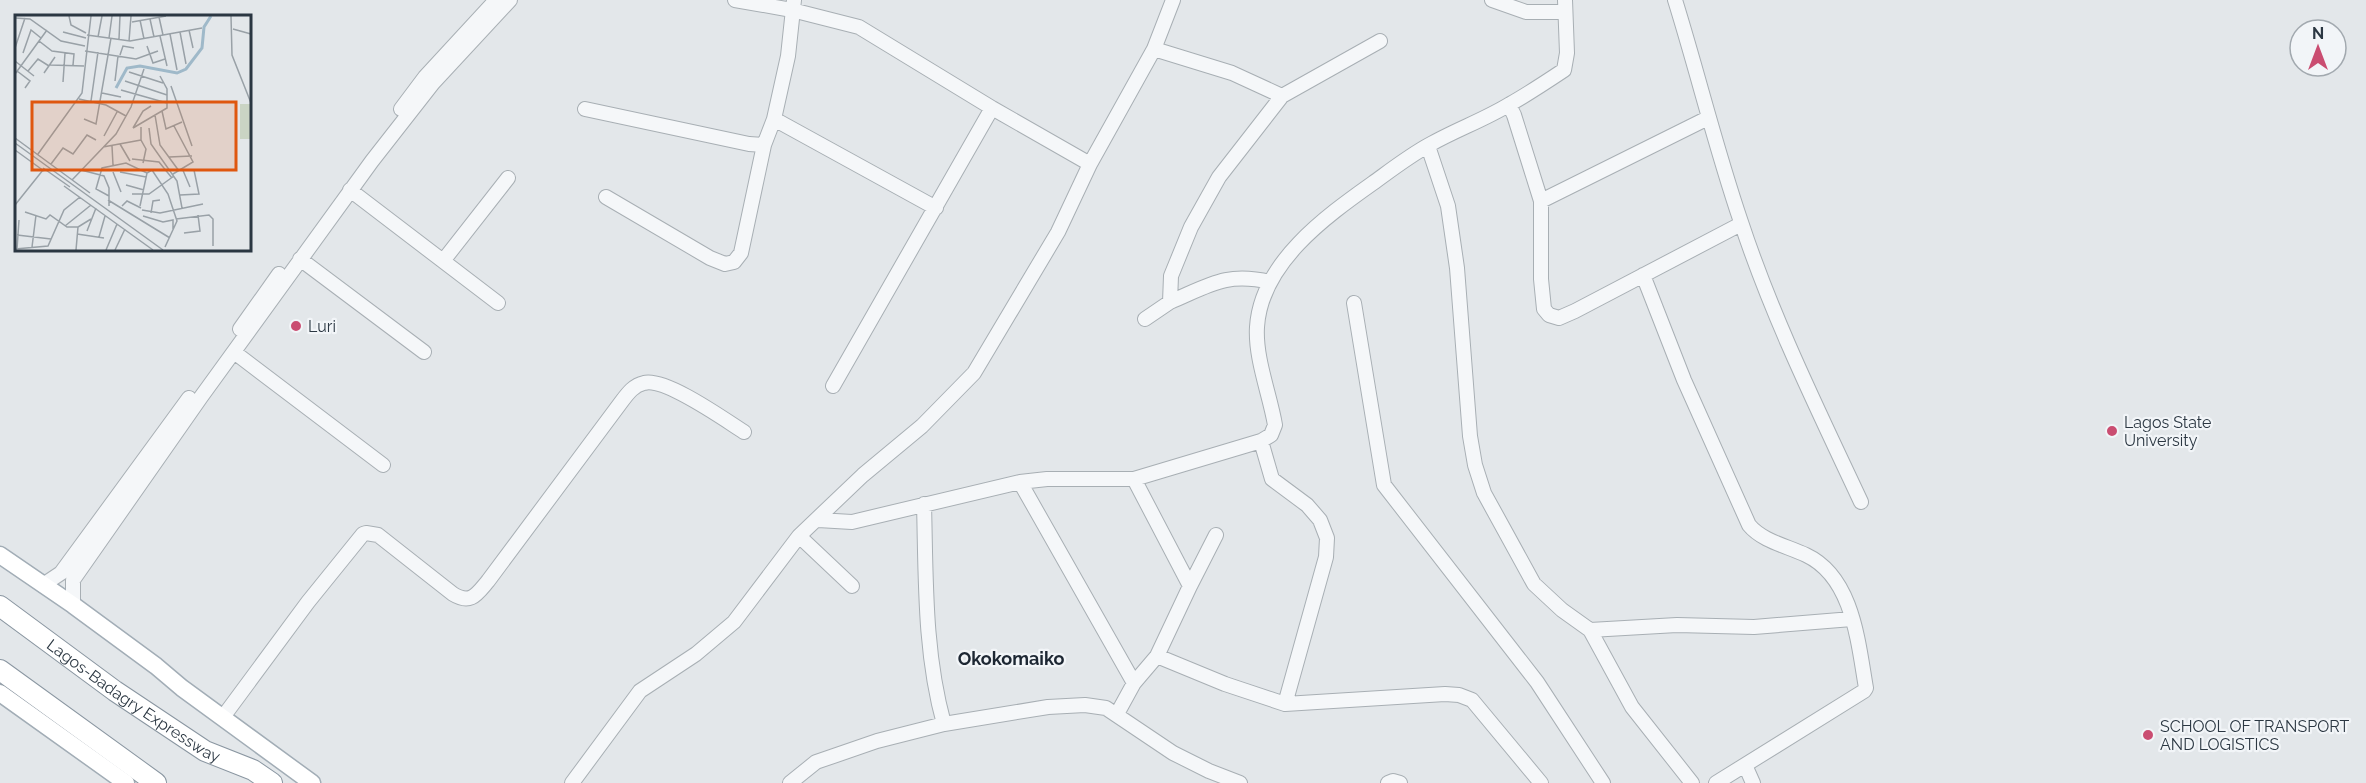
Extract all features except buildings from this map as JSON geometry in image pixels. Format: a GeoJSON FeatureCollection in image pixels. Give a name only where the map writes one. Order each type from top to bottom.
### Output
{"type":"FeatureCollection","features":[{"type":"Feature","properties":{"kind":"highway","name":"Lagos-Badagry Expressway"},"geometry":{"type":"LineString","coordinates":[[0,606],[115,691],[205,751],[253,770],[272,783]]}},
{"type":"Feature","properties":{"kind":"highway"},"geometry":{"type":"LineString","coordinates":[[0,670],[156,783]]}},
{"type":"Feature","properties":{"kind":"main road","name":"Lagos-Badagry Expressway"},"geometry":{"type":"LineString","coordinates":[[0,555],[73,605],[312,783]]}},
{"type":"Feature","properties":{"kind":"main road"},"geometry":{"type":"LineString","coordinates":[[0,693],[124,782]]}},
{"type":"Feature","properties":{"kind":"street"},"geometry":{"type":"LineString","coordinates":[[43,585],[61,573],[425,77],[496,0]]}},
{"type":"Feature","properties":{"kind":"street"},"geometry":{"type":"LineString","coordinates":[[73,605],[73,580],[300,259],[433,83],[510,0]]}},
{"type":"Feature","properties":{"kind":"street"},"geometry":{"type":"LineString","coordinates":[[735,0],[793,5],[860,27],[992,108],[1090,164]]}},
{"type":"Feature","properties":{"kind":"street"},"geometry":{"type":"LineString","coordinates":[[572,783],[640,691],[696,654],[734,622],[799,536],[863,475],[922,426],[974,373],[1058,232],[1090,164],[1154,49],[1173,0]]}},
{"type":"Feature","properties":{"kind":"street"},"geometry":{"type":"LineString","coordinates":[[818,520],[852,522],[1020,482],[1047,479],[1134,479],[1261,441],[1273,433],[1275,425],[1259,352],[1257,328],[1261,304],[1270,282],[1291,253],[1318,225],[1343,204],[1428,146],[1509,105],[1564,70],[1567,53],[1565,6],[1526,12],[1492,0]]}},
{"type":"Feature","properties":{"kind":"street"},"geometry":{"type":"LineString","coordinates":[[1675,0],[1741,224],[1790,353],[1862,502]]}},
{"type":"Feature","properties":{"kind":"street"},"geometry":{"type":"LineString","coordinates":[[606,197],[710,258],[725,264],[734,262],[741,254],[764,145],[774,119],[788,56],[793,5]]}},
{"type":"Feature","properties":{"kind":"street"},"geometry":{"type":"LineString","coordinates":[[1170,302],[1171,276],[1191,227],[1219,177],[1282,96],[1380,41]]}},
{"type":"Feature","properties":{"kind":"street"},"geometry":{"type":"LineString","coordinates":[[1154,49],[1232,73],[1282,96]]}},
{"type":"Feature","properties":{"kind":"street"},"geometry":{"type":"LineString","coordinates":[[1509,105],[1540,201],[1541,279],[1544,309],[1549,315],[1559,318],[1575,311],[1741,224]]}},
{"type":"Feature","properties":{"kind":"street"},"geometry":{"type":"LineString","coordinates":[[832,386],[992,108]]}},
{"type":"Feature","properties":{"kind":"street"},"geometry":{"type":"LineString","coordinates":[[585,109],[749,144],[764,145]]}},
{"type":"Feature","properties":{"kind":"street"},"geometry":{"type":"LineString","coordinates":[[1540,201],[1708,118]]}},
{"type":"Feature","properties":{"kind":"street"},"geometry":{"type":"LineString","coordinates":[[774,119],[936,208]]}},
{"type":"Feature","properties":{"kind":"street"},"geometry":{"type":"LineString","coordinates":[[1428,146],[1448,206],[1457,268],[1470,436],[1475,465],[1484,493],[1534,584],[1562,610],[1590,630],[1632,707],[1692,783]]}},
{"type":"Feature","properties":{"kind":"street"},"geometry":{"type":"LineString","coordinates":[[443,261],[508,178]]}},
{"type":"Feature","properties":{"kind":"street"},"geometry":{"type":"LineString","coordinates":[[350,190],[498,303]]}},
{"type":"Feature","properties":{"kind":"street"},"geometry":{"type":"LineString","coordinates":[[300,259],[424,352]]}},
{"type":"Feature","properties":{"kind":"street"},"geometry":{"type":"LineString","coordinates":[[1643,275],[1684,380],[1749,525],[1763,538],[1818,561],[1828,569],[1838,584],[1852,619],[1865,685],[1864,692],[1716,783]]}},
{"type":"Feature","properties":{"kind":"street"},"geometry":{"type":"LineString","coordinates":[[1145,319],[1170,302],[1211,283],[1225,279],[1250,278],[1270,282]]}},
{"type":"Feature","properties":{"kind":"street"},"geometry":{"type":"LineString","coordinates":[[1354,303],[1384,484],[1537,682],[1603,783]]}},
{"type":"Feature","properties":{"kind":"street"},"geometry":{"type":"LineString","coordinates":[[234,352],[383,465]]}},
{"type":"Feature","properties":{"kind":"street"},"geometry":{"type":"LineString","coordinates":[[223,717],[308,602],[363,534],[378,536],[453,594],[462,600],[470,599],[488,580],[622,400],[641,383],[654,383],[698,402],[744,432]]}},
{"type":"Feature","properties":{"kind":"street"},"geometry":{"type":"LineString","coordinates":[[1261,441],[1272,479],[1307,505],[1320,520],[1327,538],[1326,557],[1285,704]]}},
{"type":"Feature","properties":{"kind":"street"},"geometry":{"type":"LineString","coordinates":[[1134,479],[1190,585]]}},
{"type":"Feature","properties":{"kind":"street"},"geometry":{"type":"LineString","coordinates":[[1020,482],[1134,683]]}},
{"type":"Feature","properties":{"kind":"street"},"geometry":{"type":"LineString","coordinates":[[924,504],[926,613],[936,697],[944,724]]}},
{"type":"Feature","properties":{"kind":"street"},"geometry":{"type":"LineString","coordinates":[[1117,714],[1134,683],[1157,656],[1216,535]]}},
{"type":"Feature","properties":{"kind":"street"},"geometry":{"type":"LineString","coordinates":[[799,536],[852,586]]}},
{"type":"Feature","properties":{"kind":"street"},"geometry":{"type":"LineString","coordinates":[[1590,630],[1677,625],[1754,627],[1852,619]]}},
{"type":"Feature","properties":{"kind":"street"},"geometry":{"type":"LineString","coordinates":[[1157,656],[1226,684],[1285,704],[1445,694],[1465,696],[1472,700],[1541,783]]}},
{"type":"Feature","properties":{"kind":"street"},"geometry":{"type":"LineString","coordinates":[[790,783],[816,762],[877,741],[944,724],[1069,705],[1106,708],[1173,753],[1240,783]]}},
{"type":"Feature","properties":{"kind":"street"},"geometry":{"type":"LineString","coordinates":[[1745,765],[1753,783]]}},
{"type":"Feature","properties":{"kind":"street"},"geometry":{"type":"LineString","coordinates":[[1388,783],[1392,781],[1400,783]]}},
{"type":"Feature","properties":{"kind":"place","name":"Luri"},"geometry":{"type":"Point","coordinates":[296,326]}},
{"type":"Feature","properties":{"kind":"place","name":"Lagos State University"},"geometry":{"type":"Point","coordinates":[2112,431]}},
{"type":"Feature","properties":{"kind":"place","name":"SCHOOL OF TRANSPORT AND LOGISTICS"},"geometry":{"type":"Point","coordinates":[2148,735]}},
{"type":"Feature","properties":{"kind":"district","name":"Okokomaiko"},"geometry":{"type":"Point","coordinates":[1011,659]}}]}
